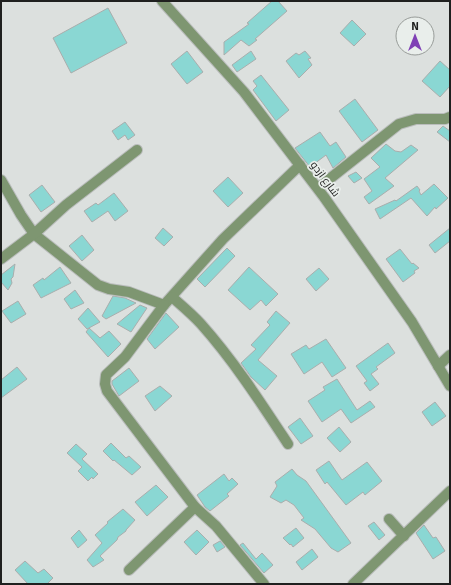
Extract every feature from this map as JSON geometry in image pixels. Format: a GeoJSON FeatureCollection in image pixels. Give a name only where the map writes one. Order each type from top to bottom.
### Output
{"type":"FeatureCollection","features":[{"type":"Feature","properties":{"kind":"street","name":"شارع ازدو"},"geometry":{"type":"LineString","coordinates":[[162,1],[244,92],[318,188],[412,322],[450,386]]}},
{"type":"Feature","properties":{"kind":"street"},"geometry":{"type":"LineString","coordinates":[[318,188],[399,124],[416,119],[445,119],[450,117]]}},
{"type":"Feature","properties":{"kind":"street"},"geometry":{"type":"LineString","coordinates":[[1,259],[34,234],[66,205],[137,150]]}},
{"type":"Feature","properties":{"kind":"street"},"geometry":{"type":"LineString","coordinates":[[264,584],[216,526],[195,507],[107,391],[105,384],[106,375],[125,356],[172,296],[223,239],[300,165]]}},
{"type":"Feature","properties":{"kind":"street"},"geometry":{"type":"LineString","coordinates":[[1,180],[34,234],[98,285],[109,289],[129,292],[164,305]]}},
{"type":"Feature","properties":{"kind":"street"},"geometry":{"type":"LineString","coordinates":[[172,296],[200,323],[228,357],[268,412],[288,444]]}},
{"type":"Feature","properties":{"kind":"street"},"geometry":{"type":"LineString","coordinates":[[438,366],[450,355]]}},
{"type":"Feature","properties":{"kind":"street"},"geometry":{"type":"LineString","coordinates":[[353,584],[450,491]]}},
{"type":"Feature","properties":{"kind":"street"},"geometry":{"type":"LineString","coordinates":[[129,570],[195,507]]}},
{"type":"Feature","properties":{"kind":"street"},"geometry":{"type":"LineString","coordinates":[[389,520],[404,536]]}},
{"type":"Feature","properties":{"kind":"building"},"geometry":{"type":"Polygon","coordinates":[[[272,1],[278,1],[287,11],[249,46],[241,40],[224,55],[224,42],[249,24],[247,23],[272,1]]]}},
{"type":"Feature","properties":{"kind":"building"},"geometry":{"type":"Polygon","coordinates":[[[108,8],[127,43],[71,73],[53,38],[108,8]]]}},
{"type":"Feature","properties":{"kind":"building"},"geometry":{"type":"Polygon","coordinates":[[[352,20],[366,34],[354,46],[340,33],[352,20]]]}},
{"type":"Feature","properties":{"kind":"building"},"geometry":{"type":"Polygon","coordinates":[[[187,51],[203,72],[187,84],[171,64],[187,51]]]}},
{"type":"Feature","properties":{"kind":"building"},"geometry":{"type":"Polygon","coordinates":[[[251,51],[256,59],[237,72],[232,65],[251,51]]]}},
{"type":"Feature","properties":{"kind":"building"},"geometry":{"type":"Polygon","coordinates":[[[305,51],[311,58],[308,59],[312,65],[299,78],[286,61],[296,53],[299,55],[305,51]]]}},
{"type":"Feature","properties":{"kind":"building"},"geometry":{"type":"Polygon","coordinates":[[[440,61],[450,70],[450,86],[440,97],[422,81],[440,61]]]}},
{"type":"Feature","properties":{"kind":"building"},"geometry":{"type":"Polygon","coordinates":[[[261,75],[289,110],[276,121],[253,90],[257,86],[253,81],[261,75]]]}},
{"type":"Feature","properties":{"kind":"building"},"geometry":{"type":"Polygon","coordinates":[[[355,99],[378,130],[362,142],[339,111],[355,99]]]}},
{"type":"Feature","properties":{"kind":"building"},"geometry":{"type":"Polygon","coordinates":[[[125,122],[135,135],[128,140],[125,135],[118,140],[112,131],[125,122]]]}},
{"type":"Feature","properties":{"kind":"building"},"geometry":{"type":"Polygon","coordinates":[[[443,126],[450,131],[450,142],[437,132],[443,126]]]}},
{"type":"Feature","properties":{"kind":"building"},"geometry":{"type":"Polygon","coordinates":[[[320,132],[330,146],[336,142],[346,157],[333,168],[326,155],[310,167],[295,148],[320,132]]]}},
{"type":"Feature","properties":{"kind":"building"},"geometry":{"type":"Polygon","coordinates":[[[386,144],[395,151],[401,152],[411,145],[418,150],[385,178],[394,186],[369,204],[364,197],[372,191],[364,179],[380,167],[371,158],[386,144]]]}},
{"type":"Feature","properties":{"kind":"building"},"geometry":{"type":"Polygon","coordinates":[[[356,172],[362,178],[354,183],[348,176],[356,172]]]}},
{"type":"Feature","properties":{"kind":"building"},"geometry":{"type":"Polygon","coordinates":[[[228,177],[243,193],[228,207],[213,191],[228,177]]]}},
{"type":"Feature","properties":{"kind":"building"},"geometry":{"type":"Polygon","coordinates":[[[434,184],[448,198],[436,209],[435,207],[427,216],[411,198],[380,219],[375,209],[395,200],[396,201],[417,186],[421,195],[434,184]]]}},
{"type":"Feature","properties":{"kind":"building"},"geometry":{"type":"Polygon","coordinates":[[[42,185],[55,202],[41,212],[29,195],[42,185]]]}},
{"type":"Feature","properties":{"kind":"building"},"geometry":{"type":"Polygon","coordinates":[[[114,193],[128,211],[115,221],[108,211],[92,222],[84,211],[96,203],[98,205],[114,193]]]}},
{"type":"Feature","properties":{"kind":"building"},"geometry":{"type":"Polygon","coordinates":[[[163,228],[173,237],[164,246],[155,238],[163,228]]]}},
{"type":"Feature","properties":{"kind":"building"},"geometry":{"type":"Polygon","coordinates":[[[450,228],[450,241],[435,253],[429,245],[450,228]]]}},
{"type":"Feature","properties":{"kind":"building"},"geometry":{"type":"Polygon","coordinates":[[[82,235],[94,250],[82,261],[69,246],[82,235]]]}},
{"type":"Feature","properties":{"kind":"building"},"geometry":{"type":"Polygon","coordinates":[[[227,248],[235,256],[205,287],[197,279],[227,248]]]}},
{"type":"Feature","properties":{"kind":"building"},"geometry":{"type":"Polygon","coordinates":[[[400,249],[412,264],[413,263],[419,268],[403,282],[386,259],[400,249]]]}},
{"type":"Feature","properties":{"kind":"building"},"geometry":{"type":"Polygon","coordinates":[[[15,264],[13,277],[11,279],[12,283],[8,290],[1,282],[1,275],[15,264]]]}},
{"type":"Feature","properties":{"kind":"building"},"geometry":{"type":"Polygon","coordinates":[[[60,267],[71,283],[41,298],[33,285],[43,278],[44,280],[60,267]]]}},
{"type":"Feature","properties":{"kind":"building"},"geometry":{"type":"Polygon","coordinates":[[[249,267],[278,294],[266,306],[261,300],[250,310],[228,290],[249,267]]]}},
{"type":"Feature","properties":{"kind":"building"},"geometry":{"type":"Polygon","coordinates":[[[319,268],[329,279],[316,291],[306,279],[319,268]]]}},
{"type":"Feature","properties":{"kind":"building"},"geometry":{"type":"Polygon","coordinates":[[[75,290],[84,303],[71,309],[64,299],[75,290]]]}},
{"type":"Feature","properties":{"kind":"building"},"geometry":{"type":"Polygon","coordinates":[[[113,296],[125,298],[136,303],[106,319],[102,316],[113,296]]]}},
{"type":"Feature","properties":{"kind":"building"},"geometry":{"type":"Polygon","coordinates":[[[18,301],[26,314],[11,323],[2,311],[18,301]]]}},
{"type":"Feature","properties":{"kind":"building"},"geometry":{"type":"Polygon","coordinates":[[[140,305],[147,308],[131,332],[117,324],[140,305]]]}},
{"type":"Feature","properties":{"kind":"building"},"geometry":{"type":"Polygon","coordinates":[[[88,308],[100,322],[87,329],[78,319],[88,308]]]}},
{"type":"Feature","properties":{"kind":"building"},"geometry":{"type":"Polygon","coordinates":[[[276,311],[290,323],[258,360],[277,376],[265,390],[251,377],[241,363],[256,349],[251,345],[270,325],[267,322],[276,311]]]}},
{"type":"Feature","properties":{"kind":"building"},"geometry":{"type":"Polygon","coordinates":[[[166,313],[179,327],[155,349],[147,339],[166,313]]]}},
{"type":"Feature","properties":{"kind":"building"},"geometry":{"type":"Polygon","coordinates":[[[89,328],[100,338],[109,331],[121,344],[108,357],[86,332],[89,328]]]}},
{"type":"Feature","properties":{"kind":"building"},"geometry":{"type":"Polygon","coordinates":[[[326,339],[346,368],[332,377],[322,362],[304,374],[291,354],[306,345],[309,349],[326,339]]]}},
{"type":"Feature","properties":{"kind":"building"},"geometry":{"type":"Polygon","coordinates":[[[388,343],[395,353],[376,367],[378,369],[371,374],[379,384],[370,391],[364,383],[367,381],[356,366],[388,343]]]}},
{"type":"Feature","properties":{"kind":"building"},"geometry":{"type":"Polygon","coordinates":[[[17,367],[27,379],[1,398],[1,380],[17,367]]]}},
{"type":"Feature","properties":{"kind":"building"},"geometry":{"type":"Polygon","coordinates":[[[129,368],[139,381],[119,396],[112,384],[112,381],[129,368]]]}},
{"type":"Feature","properties":{"kind":"building"},"geometry":{"type":"Polygon","coordinates":[[[337,379],[357,410],[370,401],[375,407],[351,423],[341,409],[322,422],[308,401],[325,390],[323,387],[337,379]]]}},
{"type":"Feature","properties":{"kind":"building"},"geometry":{"type":"Polygon","coordinates":[[[160,386],[172,396],[155,411],[145,396],[160,386]]]}},
{"type":"Feature","properties":{"kind":"building"},"geometry":{"type":"Polygon","coordinates":[[[435,402],[446,416],[432,426],[422,412],[435,402]]]}},
{"type":"Feature","properties":{"kind":"building"},"geometry":{"type":"Polygon","coordinates":[[[300,418],[313,436],[301,444],[288,427],[300,418]]]}},
{"type":"Feature","properties":{"kind":"building"},"geometry":{"type":"Polygon","coordinates":[[[339,427],[351,442],[340,452],[327,438],[339,427]]]}},
{"type":"Feature","properties":{"kind":"building"},"geometry":{"type":"Polygon","coordinates":[[[111,443],[126,458],[129,456],[141,467],[132,475],[114,460],[113,461],[103,451],[111,443]]]}},
{"type":"Feature","properties":{"kind":"building"},"geometry":{"type":"Polygon","coordinates":[[[76,444],[87,454],[82,459],[98,474],[93,479],[92,477],[88,481],[78,471],[82,467],[67,453],[76,444]]]}},
{"type":"Feature","properties":{"kind":"building"},"geometry":{"type":"Polygon","coordinates":[[[329,461],[342,480],[367,462],[382,481],[365,495],[363,492],[346,505],[327,482],[325,484],[316,470],[329,461]]]}},
{"type":"Feature","properties":{"kind":"building"},"geometry":{"type":"Polygon","coordinates":[[[292,469],[297,475],[306,481],[351,543],[338,552],[331,548],[315,529],[301,520],[304,518],[294,505],[286,500],[281,503],[270,497],[277,486],[275,482],[292,469]]]}},
{"type":"Feature","properties":{"kind":"building"},"geometry":{"type":"Polygon","coordinates":[[[224,474],[229,481],[232,478],[238,484],[227,494],[229,496],[210,511],[205,507],[197,495],[224,474]]]}},
{"type":"Feature","properties":{"kind":"building"},"geometry":{"type":"Polygon","coordinates":[[[156,485],[168,497],[147,516],[135,502],[156,485]]]}},
{"type":"Feature","properties":{"kind":"building"},"geometry":{"type":"Polygon","coordinates":[[[123,509],[135,520],[126,531],[118,537],[117,540],[100,556],[104,560],[93,567],[87,560],[102,543],[95,535],[108,523],[107,522],[123,509]]]}},
{"type":"Feature","properties":{"kind":"building"},"geometry":{"type":"Polygon","coordinates":[[[374,522],[385,535],[379,540],[368,526],[374,522]]]}},
{"type":"Feature","properties":{"kind":"building"},"geometry":{"type":"Polygon","coordinates":[[[424,525],[433,538],[436,537],[445,551],[433,559],[416,533],[424,525]]]}},
{"type":"Feature","properties":{"kind":"building"},"geometry":{"type":"Polygon","coordinates":[[[296,528],[304,538],[293,547],[283,538],[296,528]]]}},
{"type":"Feature","properties":{"kind":"building"},"geometry":{"type":"Polygon","coordinates":[[[79,530],[87,540],[78,548],[71,538],[79,530]]]}},
{"type":"Feature","properties":{"kind":"building"},"geometry":{"type":"Polygon","coordinates":[[[197,530],[209,542],[196,555],[184,542],[197,530]]]}},
{"type":"Feature","properties":{"kind":"building"},"geometry":{"type":"Polygon","coordinates":[[[220,541],[225,547],[217,552],[213,545],[220,541]]]}},
{"type":"Feature","properties":{"kind":"building"},"geometry":{"type":"Polygon","coordinates":[[[243,543],[256,559],[262,553],[273,565],[264,573],[240,545],[243,543]]]}},
{"type":"Feature","properties":{"kind":"building"},"geometry":{"type":"Polygon","coordinates":[[[312,549],[318,557],[302,570],[296,562],[312,549]]]}},
{"type":"Feature","properties":{"kind":"building"},"geometry":{"type":"Polygon","coordinates":[[[25,561],[38,573],[44,569],[53,578],[47,584],[28,584],[15,570],[25,561]]]}}]}
